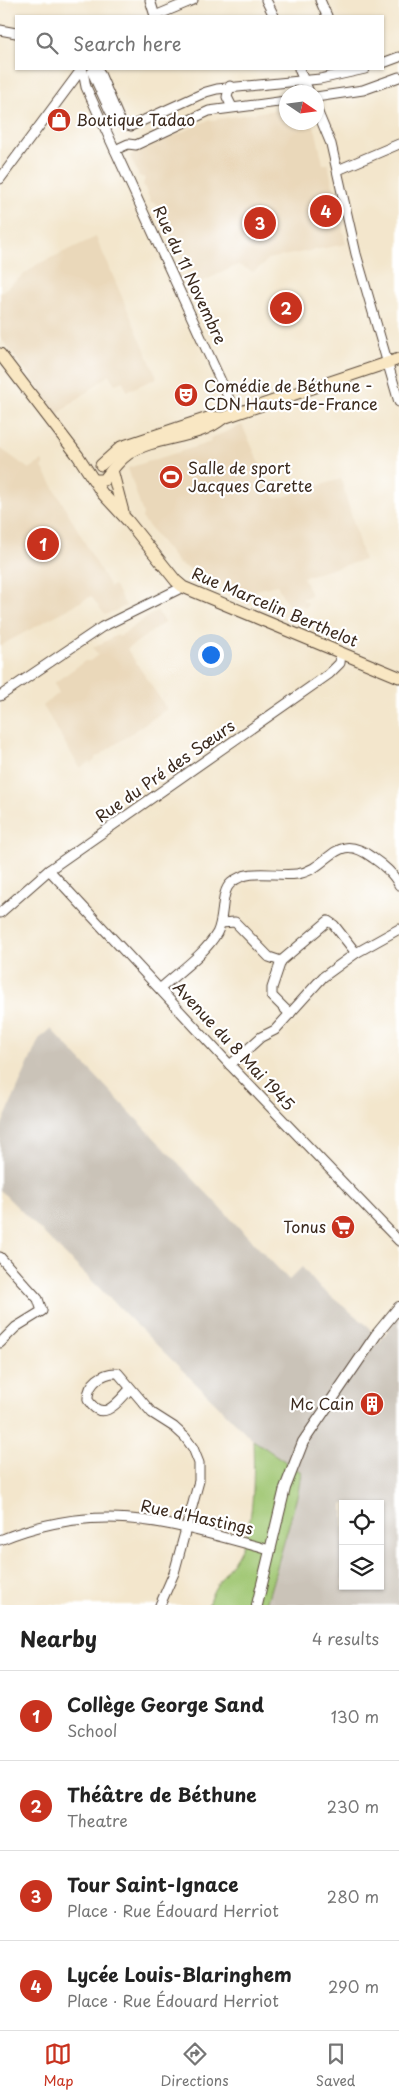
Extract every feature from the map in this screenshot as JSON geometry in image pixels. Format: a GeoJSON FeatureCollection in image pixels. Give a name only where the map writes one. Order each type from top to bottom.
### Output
{"type":"FeatureCollection","features":[{"type":"Feature","properties":{"kind":"main road","name":"Rue Marcelin Berthelot"},"geometry":{"type":"LineString","coordinates":[[0,354],[78,456],[101,473],[102,493],[126,518],[168,572],[184,587],[399,677]]}},
{"type":"Feature","properties":{"kind":"main road"},"geometry":{"type":"LineString","coordinates":[[126,518],[101,473],[130,453],[153,444],[214,426],[223,418],[393,361]]}},
{"type":"Feature","properties":{"kind":"street"},"geometry":{"type":"LineString","coordinates":[[150,0],[155,15]]}},
{"type":"Feature","properties":{"kind":"street"},"geometry":{"type":"LineString","coordinates":[[157,15],[193,0]]}},
{"type":"Feature","properties":{"kind":"street"},"geometry":{"type":"LineString","coordinates":[[266,0],[274,15]]}},
{"type":"Feature","properties":{"kind":"street"},"geometry":{"type":"LineString","coordinates":[[320,0],[328,15]]}},
{"type":"Feature","properties":{"kind":"street"},"geometry":{"type":"LineString","coordinates":[[0,30],[15,33]]}},
{"type":"Feature","properties":{"kind":"street"},"geometry":{"type":"LineString","coordinates":[[384,63],[399,57]]}},
{"type":"Feature","properties":{"kind":"street"},"geometry":{"type":"LineString","coordinates":[[0,179],[88,70],[110,111],[126,126],[137,125],[206,92],[230,86],[303,79],[352,71]]}},
{"type":"Feature","properties":{"kind":"street","name":"Rue du 11 Novembre"},"geometry":{"type":"LineString","coordinates":[[88,70],[86,87],[236,414]]}},
{"type":"Feature","properties":{"kind":"street"},"geometry":{"type":"LineString","coordinates":[[299,70],[306,85]]}},
{"type":"Feature","properties":{"kind":"street"},"geometry":{"type":"LineString","coordinates":[[324,97],[363,90],[399,77]]}},
{"type":"Feature","properties":{"kind":"street"},"geometry":{"type":"LineString","coordinates":[[230,86],[226,97],[232,107]]}},
{"type":"Feature","properties":{"kind":"street"},"geometry":{"type":"LineString","coordinates":[[114,150],[128,144],[136,145],[199,116],[232,107],[279,102]]}},
{"type":"Feature","properties":{"kind":"street"},"geometry":{"type":"LineString","coordinates":[[324,127],[338,170],[356,254],[393,361],[399,402]]}},
{"type":"Feature","properties":{"kind":"street"},"geometry":{"type":"LineString","coordinates":[[338,170],[399,144]]}},
{"type":"Feature","properties":{"kind":"street"},"geometry":{"type":"LineString","coordinates":[[0,696],[102,627],[184,587]]}},
{"type":"Feature","properties":{"kind":"street","name":"Rue du Pré des Sœurs"},"geometry":{"type":"LineString","coordinates":[[0,912],[49,870],[329,674],[340,663],[341,653]]}},
{"type":"Feature","properties":{"kind":"street"},"geometry":{"type":"LineString","coordinates":[[160,989],[206,947],[217,933],[224,916],[223,899],[229,884],[242,875],[299,874],[316,868],[330,854],[346,846],[363,850],[380,863],[399,885]]}},
{"type":"Feature","properties":{"kind":"street","name":"Avenue du 8 Mai 1945"},"geometry":{"type":"LineString","coordinates":[[49,870],[230,1065],[399,1241]]}},
{"type":"Feature","properties":{"kind":"street"},"geometry":{"type":"LineString","coordinates":[[290,1014],[272,996],[272,988],[282,961],[328,921],[334,925],[356,953]]}},
{"type":"Feature","properties":{"kind":"street"},"geometry":{"type":"LineString","coordinates":[[221,923],[235,922],[269,957],[282,961]]}},
{"type":"Feature","properties":{"kind":"street"},"geometry":{"type":"LineString","coordinates":[[230,1065],[261,1037],[275,1030],[324,977],[356,953],[399,929]]}},
{"type":"Feature","properties":{"kind":"street"},"geometry":{"type":"LineString","coordinates":[[0,1257],[38,1299],[42,1311],[16,1327],[0,1343]]}},
{"type":"Feature","properties":{"kind":"street"},"geometry":{"type":"LineString","coordinates":[[257,1605],[285,1488],[303,1442],[376,1335],[399,1307]]}},
{"type":"Feature","properties":{"kind":"street"},"geometry":{"type":"LineString","coordinates":[[130,1389],[112,1408],[105,1411],[98,1410],[88,1400],[92,1386],[101,1376],[109,1373],[118,1373],[152,1413],[174,1426],[194,1448],[199,1463],[199,1481],[174,1572],[160,1605]]}},
{"type":"Feature","properties":{"kind":"street","name":"Rue d'Hastings"},"geometry":{"type":"LineString","coordinates":[[0,1540],[51,1523],[96,1517],[131,1518],[186,1528],[270,1550]]}},
{"type":"Feature","properties":{"kind":"shaded area"},"geometry":{"type":"Polygon","coordinates":[[[279,109],[279,130],[315,130],[323,164],[328,164],[346,244],[267,259],[263,265],[253,272],[238,265],[193,286],[157,204],[151,202],[143,184],[145,178],[139,176],[130,156],[206,121],[279,109]]]}},
{"type":"Feature","properties":{"kind":"shaded area"},"geometry":{"type":"Polygon","coordinates":[[[96,237],[157,378],[127,391],[123,381],[115,384],[109,375],[58,414],[0,337],[0,293],[38,264],[96,237]]]}},
{"type":"Feature","properties":{"kind":"shaded area"},"geometry":{"type":"Polygon","coordinates":[[[242,425],[276,499],[341,479],[364,560],[303,577],[311,595],[302,599],[308,603],[306,608],[295,603],[288,606],[277,585],[241,593],[179,564],[142,518],[143,514],[128,468],[211,442],[209,439],[242,425]]]}},
{"type":"Feature","properties":{"kind":"shaded area"},"geometry":{"type":"Polygon","coordinates":[[[0,448],[29,469],[42,461],[44,464],[42,467],[110,587],[114,585],[126,606],[105,615],[91,596],[0,646],[0,448]]]}},
{"type":"Feature","properties":{"kind":"shaded area"},"geometry":{"type":"Polygon","coordinates":[[[157,610],[165,622],[127,649],[167,709],[95,758],[91,763],[89,762],[80,768],[43,706],[59,693],[54,683],[85,661],[90,661],[98,655],[93,648],[117,635],[119,637],[157,610]]]}},
{"type":"Feature","properties":{"kind":"shaded area","name":"Mc Cain"},"geometry":{"type":"Polygon","coordinates":[[[51,1029],[289,1280],[302,1267],[318,1286],[368,1326],[378,1344],[399,1315],[399,1605],[266,1605],[301,1472],[253,1440],[0,1190],[0,1129],[39,1039],[51,1029]]]}},
{"type":"Feature","properties":{"kind":"green space"},"geometry":{"type":"Polygon","coordinates":[[[253,1440],[301,1472],[298,1493],[266,1605],[208,1605],[214,1589],[237,1556],[246,1537],[253,1495],[253,1440]]]}},
{"type":"Feature","properties":{"kind":"place","name":"Boutique Tadao"},"geometry":{"type":"Point","coordinates":[59,120]}},
{"type":"Feature","properties":{"kind":"place","name":"Lycée Louis-Blaringhem"},"geometry":{"type":"Point","coordinates":[326,211]}},
{"type":"Feature","properties":{"kind":"place","name":"Tour Saint-Ignace"},"geometry":{"type":"Point","coordinates":[260,223]}},
{"type":"Feature","properties":{"kind":"place","name":"Théâtre de Béthune"},"geometry":{"type":"Point","coordinates":[286,308]}},
{"type":"Feature","properties":{"kind":"place","name":"Comédie de Béthune - CDN Hauts-de-France"},"geometry":{"type":"Point","coordinates":[186,395]}},
{"type":"Feature","properties":{"kind":"place","name":"Salle de sport Jacques Carette"},"geometry":{"type":"Point","coordinates":[171,477]}},
{"type":"Feature","properties":{"kind":"place","name":"Collège George Sand"},"geometry":{"type":"Point","coordinates":[43,544]}},
{"type":"Feature","properties":{"kind":"place","name":"Tonus"},"geometry":{"type":"Point","coordinates":[343,1227]}},
{"type":"Feature","properties":{"kind":"place","name":"Mc Cain"},"geometry":{"type":"Point","coordinates":[372,1404]}}]}
